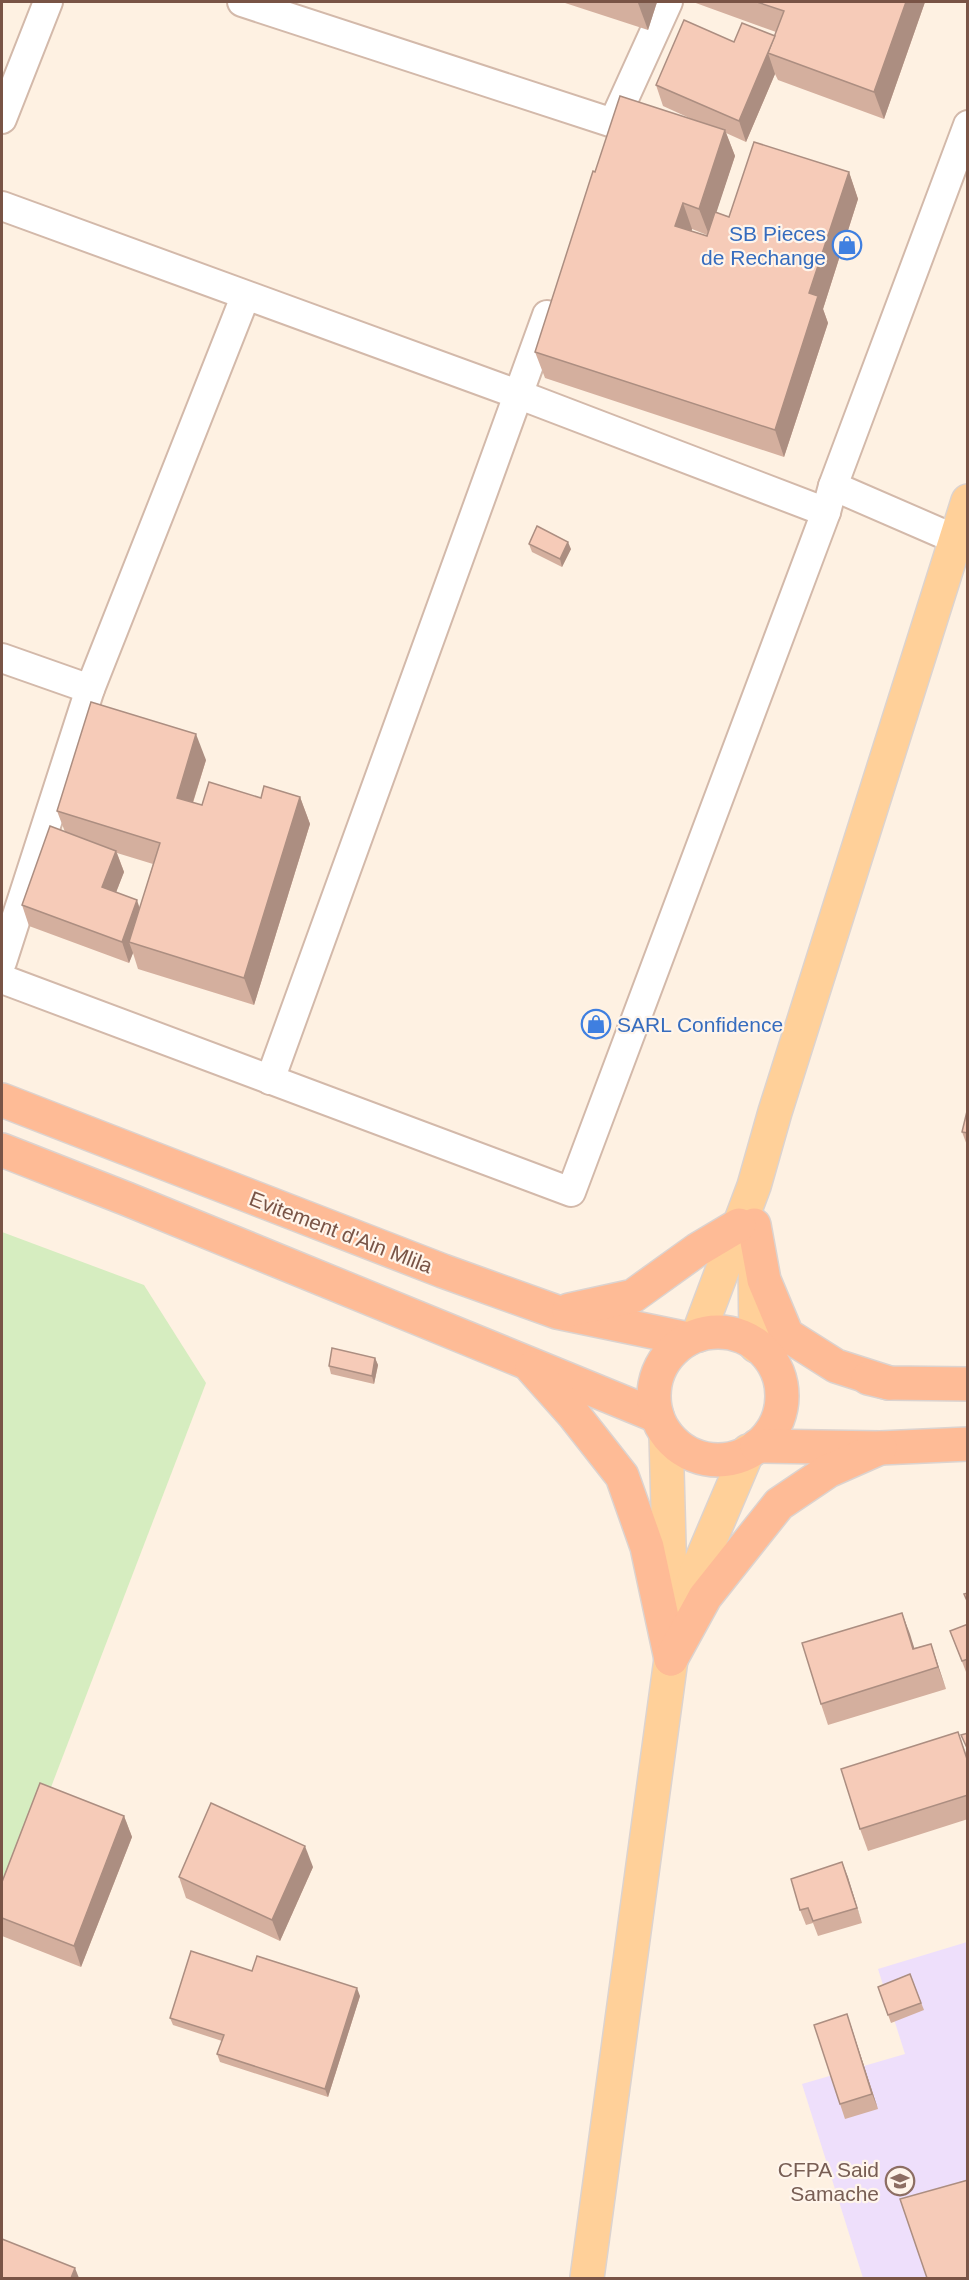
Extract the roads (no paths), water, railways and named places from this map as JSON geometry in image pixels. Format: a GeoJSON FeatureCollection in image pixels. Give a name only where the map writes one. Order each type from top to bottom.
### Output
{"type":"FeatureCollection","features":[{"type":"Feature","properties":{"kind":"highway","name":"Evitement d'Ain Mlila"},"geometry":{"type":"LineString","coordinates":[[2,1100],[420,1262],[557,1312],[693,1337]]}},
{"type":"Feature","properties":{"kind":"highway"},"geometry":{"type":"LineString","coordinates":[[2,1150],[138,1203],[526,1362],[662,1425]]}},
{"type":"Feature","properties":{"kind":"highway"},"geometry":{"type":"LineString","coordinates":[[557,1312],[633,1296],[697,1250],[747,1225],[764,1280],[787,1335],[836,1366],[889,1383]]}},
{"type":"Feature","properties":{"kind":"highway"},"geometry":{"type":"LineString","coordinates":[[723,1332],[747,1339],[761,1350],[776,1369],[779,1377],[781,1403],[777,1419],[769,1434],[753,1449],[740,1456],[719,1460],[699,1457],[681,1448],[662,1425],[654,1396],[657,1376],[666,1358],[680,1344],[693,1337],[723,1332]]}},
{"type":"Feature","properties":{"kind":"highway"},"geometry":{"type":"LineString","coordinates":[[761,1350],[889,1383],[968,1384]]}},
{"type":"Feature","properties":{"kind":"highway"},"geometry":{"type":"LineString","coordinates":[[526,1362],[574,1415],[622,1476],[647,1547],[671,1659]]}},
{"type":"Feature","properties":{"kind":"highway"},"geometry":{"type":"LineString","coordinates":[[753,1449],[880,1448],[968,1444]]}},
{"type":"Feature","properties":{"kind":"highway"},"geometry":{"type":"LineString","coordinates":[[671,1659],[705,1597],[779,1504],[828,1471],[880,1448]]}},
{"type":"Feature","properties":{"kind":"main road"},"geometry":{"type":"LineString","coordinates":[[693,1337],[747,1225],[754,1186],[778,1101],[968,501]]}},
{"type":"Feature","properties":{"kind":"main road"},"geometry":{"type":"LineString","coordinates":[[747,1225],[761,1350]]}},
{"type":"Feature","properties":{"kind":"main road"},"geometry":{"type":"LineString","coordinates":[[662,1425],[671,1659]]}},
{"type":"Feature","properties":{"kind":"main road"},"geometry":{"type":"LineString","coordinates":[[587,2278],[671,1659],[696,1573],[753,1449]]}},
{"type":"Feature","properties":{"kind":"street"},"geometry":{"type":"LineString","coordinates":[[2,119],[48,2]]}},
{"type":"Feature","properties":{"kind":"street"},"geometry":{"type":"LineString","coordinates":[[242,2],[609,135],[668,2]]}},
{"type":"Feature","properties":{"kind":"street"},"geometry":{"type":"LineString","coordinates":[[2,979],[571,1192],[968,125]]}},
{"type":"Feature","properties":{"kind":"street"},"geometry":{"type":"LineString","coordinates":[[2,206],[520,396],[830,499],[956,538]]}},
{"type":"Feature","properties":{"kind":"street"},"geometry":{"type":"LineString","coordinates":[[270,1080],[520,396],[555,293]]}},
{"type":"Feature","properties":{"kind":"street"},"geometry":{"type":"LineString","coordinates":[[2,962],[90,689],[245,297]]}},
{"type":"Feature","properties":{"kind":"street"},"geometry":{"type":"LineString","coordinates":[[2,658],[90,689]]}},
{"type":"Feature","properties":{"kind":"place","name":"SB Pieces de Rechange"},"geometry":{"type":"Point","coordinates":[847,245]}},
{"type":"Feature","properties":{"kind":"place","name":"SARL Confidence"},"geometry":{"type":"Point","coordinates":[596,1024]}},
{"type":"Feature","properties":{"kind":"place","name":"CFPA Said Samache"},"geometry":{"type":"Point","coordinates":[900,2181]}}]}
